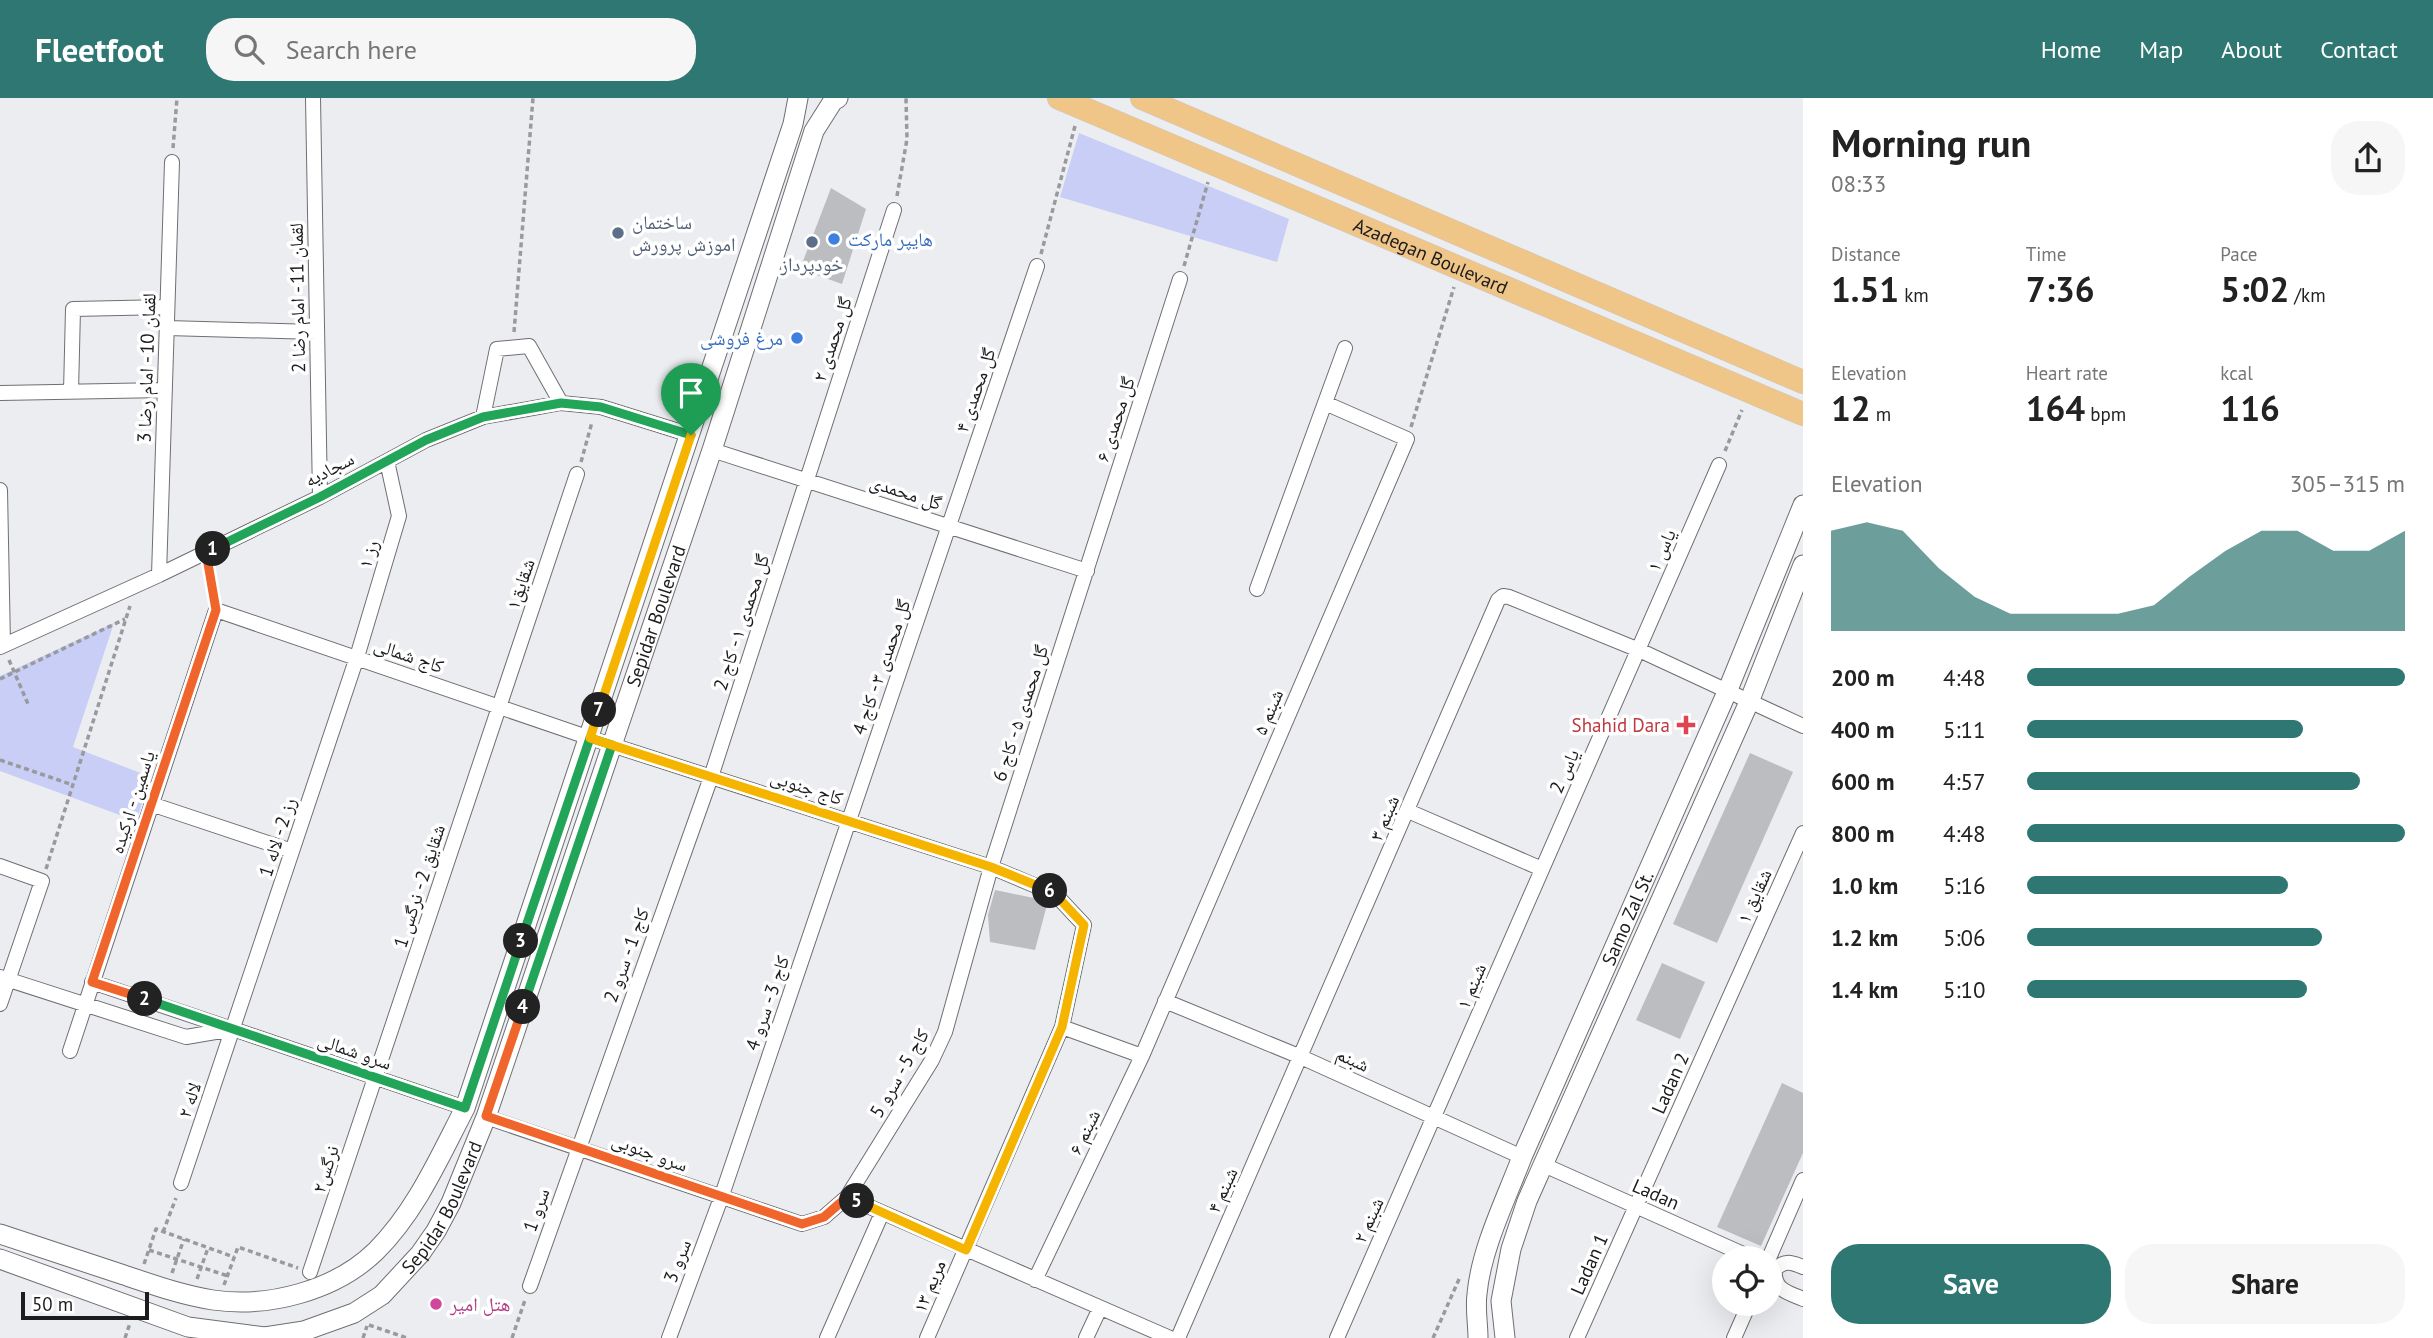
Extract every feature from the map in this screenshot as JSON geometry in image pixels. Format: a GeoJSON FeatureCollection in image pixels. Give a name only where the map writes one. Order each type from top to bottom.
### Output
{"type":"FeatureCollection","features":[{"type":"Feature","properties":{"kind":"main road","name":"Azadegan Boulevard"},"geometry":{"type":"LineString","coordinates":[[1142,98],[1803,382]]}},
{"type":"Feature","properties":{"kind":"main road","name":"Azadegan Boulevard"},"geometry":{"type":"LineString","coordinates":[[1070,102],[1803,414]]}},
{"type":"Feature","properties":{"kind":"main road"},"geometry":{"type":"LineString","coordinates":[[1552,307],[1564,279]]}},
{"type":"Feature","properties":{"kind":"street","name":"لقمان 11 - امام رضا 2"},"geometry":{"type":"LineString","coordinates":[[313,98],[320,497]]}},
{"type":"Feature","properties":{"kind":"street","name":"Sepidar Boulevard"},"geometry":{"type":"LineString","coordinates":[[0,1234],[166,1289],[219,1300],[263,1301],[301,1294],[342,1277],[374,1253],[402,1222],[427,1182],[465,1108],[691,435],[793,124],[798,98]]}},
{"type":"Feature","properties":{"kind":"street","name":"Sepidar Boulevard"},"geometry":{"type":"LineString","coordinates":[[0,1259],[195,1333],[264,1338],[314,1327],[354,1313],[382,1295],[420,1254],[451,1203],[486,1116],[712,450],[814,131],[833,101],[838,98]]}},
{"type":"Feature","properties":{"kind":"street","name":"لقمان 10 - امام رضا 3"},"geometry":{"type":"LineString","coordinates":[[159,575],[172,162]]}},
{"type":"Feature","properties":{"kind":"street","name":"گل محمدی ۲"},"geometry":{"type":"LineString","coordinates":[[807,480],[894,210]]}},
{"type":"Feature","properties":{"kind":"street","name":"گل محمدی ۴"},"geometry":{"type":"LineString","coordinates":[[949,526],[1037,266]]}},
{"type":"Feature","properties":{"kind":"street","name":"گل محمدی ۶"},"geometry":{"type":"LineString","coordinates":[[1087,570],[1180,279]]}},
{"type":"Feature","properties":{"kind":"street"},"geometry":{"type":"LineString","coordinates":[[71,392],[73,309],[167,307]]}},
{"type":"Feature","properties":{"kind":"street"},"geometry":{"type":"LineString","coordinates":[[167,328],[316,332]]}},
{"type":"Feature","properties":{"kind":"street"},"geometry":{"type":"LineString","coordinates":[[483,417],[497,349],[529,346],[561,403]]}},
{"type":"Feature","properties":{"kind":"street"},"geometry":{"type":"LineString","coordinates":[[1257,589],[1346,348]]}},
{"type":"Feature","properties":{"kind":"street"},"geometry":{"type":"LineString","coordinates":[[0,393],[164,390]]}},
{"type":"Feature","properties":{"kind":"street","name":"سجادیه"},"geometry":{"type":"LineString","coordinates":[[1,646],[159,575],[320,497],[426,440],[483,417],[561,403],[597,407],[691,435]]}},
{"type":"Feature","properties":{"kind":"street"},"geometry":{"type":"LineString","coordinates":[[1325,403],[1407,439]]}},
{"type":"Feature","properties":{"kind":"street","name":"شبنم ۵"},"geometry":{"type":"LineString","coordinates":[[1165,1000],[1407,439]]}},
{"type":"Feature","properties":{"kind":"street","name":"گل محمدی"},"geometry":{"type":"LineString","coordinates":[[712,450],[1087,570]]}},
{"type":"Feature","properties":{"kind":"street","name":"رز ۱"},"geometry":{"type":"LineString","coordinates":[[357,657],[399,516],[387,461]]}},
{"type":"Feature","properties":{"kind":"street","name":"یاس ۱"},"geometry":{"type":"LineString","coordinates":[[1639,650],[1719,465]]}},
{"type":"Feature","properties":{"kind":"street","name":"شقایق۱"},"geometry":{"type":"LineString","coordinates":[[499,706],[577,474]]}},
{"type":"Feature","properties":{"kind":"street","name":"گل محمدی ۱ - کاج 2"},"geometry":{"type":"LineString","coordinates":[[711,776],[807,480]]}},
{"type":"Feature","properties":{"kind":"street"},"geometry":{"type":"LineString","coordinates":[[0,490],[1,646]]}},
{"type":"Feature","properties":{"kind":"street","name":"Samo Zal St."},"geometry":{"type":"LineString","coordinates":[[1478,1338],[1477,1293],[1487,1248],[1522,1157],[1727,692],[1803,505]]}},
{"type":"Feature","properties":{"kind":"street","name":"گل محمدی ۳ - کاج 4"},"geometry":{"type":"LineString","coordinates":[[849,821],[949,526]]}},
{"type":"Feature","properties":{"kind":"street","name":"Samo Zal St."},"geometry":{"type":"LineString","coordinates":[[1505,1338],[1501,1301],[1511,1249],[1527,1201],[1749,702],[1803,565]]}},
{"type":"Feature","properties":{"kind":"street","name":"گل محمدی ۵ - کاج 6"},"geometry":{"type":"LineString","coordinates":[[991,867],[1087,570]]}},
{"type":"Feature","properties":{"kind":"street","name":"شبنم ۳"},"geometry":{"type":"LineString","coordinates":[[1301,1057],[1498,600],[1503,596],[1639,650]]}},
{"type":"Feature","properties":{"kind":"street","name":"کاج شمالی"},"geometry":{"type":"LineString","coordinates":[[216,610],[612,745]]}},
{"type":"Feature","properties":{"kind":"street","name":"یاسمین - ارکیده"},"geometry":{"type":"LineString","coordinates":[[70,1051],[216,610]]}},
{"type":"Feature","properties":{"kind":"street"},"geometry":{"type":"LineString","coordinates":[[1639,650],[1803,726]]}},
{"type":"Feature","properties":{"kind":"street","name":"یاس 2"},"geometry":{"type":"LineString","coordinates":[[1542,869],[1639,650]]}},
{"type":"Feature","properties":{"kind":"street","name":"رز 2 - لاله 1"},"geometry":{"type":"LineString","coordinates":[[233,1030],[357,657]]}},
{"type":"Feature","properties":{"kind":"street","name":"شقایق 2 - نرگس 1"},"geometry":{"type":"LineString","coordinates":[[376,1078],[499,706]]}},
{"type":"Feature","properties":{"kind":"street","name":"کاج جنوبی"},"geometry":{"type":"LineString","coordinates":[[612,745],[991,867],[1055,894],[1084,925],[1062,1027]]}},
{"type":"Feature","properties":{"kind":"street","name":"کاج 1 - سرو 2"},"geometry":{"type":"LineString","coordinates":[[578,1147],[711,776]]}},
{"type":"Feature","properties":{"kind":"street"},"geometry":{"type":"LineString","coordinates":[[151,804],[292,850]]}},
{"type":"Feature","properties":{"kind":"street"},"geometry":{"type":"LineString","coordinates":[[1408,811],[1542,869]]}},
{"type":"Feature","properties":{"kind":"street","name":"کاج 3 - سرو 4"},"geometry":{"type":"LineString","coordinates":[[721,1198],[849,821]]}},
{"type":"Feature","properties":{"kind":"street","name":"شقایق ۱"},"geometry":{"type":"LineString","coordinates":[[1740,975],[1803,833]]}},
{"type":"Feature","properties":{"kind":"street"},"geometry":{"type":"LineString","coordinates":[[0,866],[42,881],[4,979],[0,1004]]}},
{"type":"Feature","properties":{"kind":"street","name":"کاج 5 - سرو 5"},"geometry":{"type":"LineString","coordinates":[[802,1224],[824,1217],[847,1197],[932,1060],[945,1032],[991,867]]}},
{"type":"Feature","properties":{"kind":"street","name":"شبنم ۱"},"geometry":{"type":"LineString","coordinates":[[1435,1117],[1542,869]]}},
{"type":"Feature","properties":{"kind":"street","name":"Ladan 2"},"geometry":{"type":"LineString","coordinates":[[1636,1206],[1740,975]]}},
{"type":"Feature","properties":{"kind":"street","name":"سرو شمالی"},"geometry":{"type":"LineString","coordinates":[[4,979],[186,1037],[233,1030]]}},
{"type":"Feature","properties":{"kind":"street","name":"سرو شمالی"},"geometry":{"type":"LineString","coordinates":[[92,982],[465,1108]]}},
{"type":"Feature","properties":{"kind":"street","name":"شبنم ۶"},"geometry":{"type":"LineString","coordinates":[[1035,1280],[1142,1056],[1165,1000]]}},
{"type":"Feature","properties":{"kind":"street","name":"شبنم"},"geometry":{"type":"LineString","coordinates":[[1165,1000],[1301,1057],[1522,1157]]}},
{"type":"Feature","properties":{"kind":"street"},"geometry":{"type":"LineString","coordinates":[[1062,1027],[1142,1056]]}},
{"type":"Feature","properties":{"kind":"street","name":"مریم ۱۳"},"geometry":{"type":"LineString","coordinates":[[927,1338],[1062,1027]]}},
{"type":"Feature","properties":{"kind":"street","name":"لاله ۲"},"geometry":{"type":"LineString","coordinates":[[181,1183],[233,1030]]}},
{"type":"Feature","properties":{"kind":"street","name":"شبنم ۴"},"geometry":{"type":"LineString","coordinates":[[1178,1338],[1301,1057]]}},
{"type":"Feature","properties":{"kind":"street","name":"نرگس۲"},"geometry":{"type":"LineString","coordinates":[[310,1272],[376,1078]]}},
{"type":"Feature","properties":{"kind":"street","name":"سرو جنوبی"},"geometry":{"type":"LineString","coordinates":[[486,1116],[802,1224]]}},
{"type":"Feature","properties":{"kind":"street","name":"شبنم ۲"},"geometry":{"type":"LineString","coordinates":[[1337,1338],[1435,1117]]}},
{"type":"Feature","properties":{"kind":"street","name":"سرو 1"},"geometry":{"type":"LineString","coordinates":[[530,1286],[578,1147]]}},
{"type":"Feature","properties":{"kind":"street","name":"Ladan"},"geometry":{"type":"LineString","coordinates":[[1544,1165],[1725,1246]]}},
{"type":"Feature","properties":{"kind":"street"},"geometry":{"type":"LineString","coordinates":[[1778,1246],[1803,1180]]}},
{"type":"Feature","properties":{"kind":"street"},"geometry":{"type":"LineString","coordinates":[[847,1197],[1170,1338]]}},
{"type":"Feature","properties":{"kind":"street","name":"سرو 3"},"geometry":{"type":"LineString","coordinates":[[669,1338],[721,1198]]}},
{"type":"Feature","properties":{"kind":"street","name":"Ladan 1"},"geometry":{"type":"LineString","coordinates":[[1577,1338],[1636,1206]]}},
{"type":"Feature","properties":{"kind":"street"},"geometry":{"type":"LineString","coordinates":[[827,1338],[882,1213]]}},
{"type":"Feature","properties":{"kind":"street"},"geometry":{"type":"LineString","coordinates":[[1782,1262],[1792,1262],[1803,1267]]}},
{"type":"Feature","properties":{"kind":"street"},"geometry":{"type":"LineString","coordinates":[[1782,1289],[1803,1299]]}},
{"type":"Feature","properties":{"kind":"street"},"geometry":{"type":"LineString","coordinates":[[1086,1338],[1100,1308]]}},
{"type":"Feature","properties":{"kind":"street"},"geometry":{"type":"LineString","coordinates":[[1734,1338],[1744,1316]]}},
{"type":"Feature","properties":{"kind":"path"},"geometry":{"type":"LineString","coordinates":[[172,162],[177,98]]}},
{"type":"Feature","properties":{"kind":"path"},"geometry":{"type":"LineString","coordinates":[[513,348],[533,98]]}},
{"type":"Feature","properties":{"kind":"path"},"geometry":{"type":"LineString","coordinates":[[894,210],[907,139],[906,98]]}},
{"type":"Feature","properties":{"kind":"path"},"geometry":{"type":"LineString","coordinates":[[1037,266],[1070,102]]}},
{"type":"Feature","properties":{"kind":"path"},"geometry":{"type":"LineString","coordinates":[[1180,279],[1213,163]]}},
{"type":"Feature","properties":{"kind":"path"},"geometry":{"type":"LineString","coordinates":[[1407,439],[1460,268]]}},
{"type":"Feature","properties":{"kind":"path"},"geometry":{"type":"LineString","coordinates":[[1719,465],[1750,391]]}},
{"type":"Feature","properties":{"kind":"path"},"geometry":{"type":"LineString","coordinates":[[577,474],[597,407]]}},
{"type":"Feature","properties":{"kind":"path"},"geometry":{"type":"LineString","coordinates":[[206,552],[216,610]]}},
{"type":"Feature","properties":{"kind":"path"},"geometry":{"type":"LineString","coordinates":[[42,881],[136,585]]}},
{"type":"Feature","properties":{"kind":"path"},"geometry":{"type":"LineString","coordinates":[[0,679],[125,620]]}},
{"type":"Feature","properties":{"kind":"path"},"geometry":{"type":"LineString","coordinates":[[1,646],[27,704]]}},
{"type":"Feature","properties":{"kind":"path"},"geometry":{"type":"LineString","coordinates":[[0,760],[73,785]]}},
{"type":"Feature","properties":{"kind":"path"},"geometry":{"type":"LineString","coordinates":[[163,1232],[181,1183]]}},
{"type":"Feature","properties":{"kind":"path"},"geometry":{"type":"LineString","coordinates":[[139,1280],[156,1229],[234,1257]]}},
{"type":"Feature","properties":{"kind":"path"},"geometry":{"type":"LineString","coordinates":[[166,1289],[184,1239]]}},
{"type":"Feature","properties":{"kind":"path"},"geometry":{"type":"LineString","coordinates":[[219,1300],[237,1247],[310,1272]]}},
{"type":"Feature","properties":{"kind":"path"},"geometry":{"type":"LineString","coordinates":[[191,1295],[208,1248]]}},
{"type":"Feature","properties":{"kind":"path"},"geometry":{"type":"LineString","coordinates":[[149,1250],[228,1276]]}},
{"type":"Feature","properties":{"kind":"path"},"geometry":{"type":"LineString","coordinates":[[512,1338],[530,1286]]}},
{"type":"Feature","properties":{"kind":"path"},"geometry":{"type":"LineString","coordinates":[[363,1338],[368,1324],[407,1338]]}},
{"type":"Feature","properties":{"kind":"shaded area"},"geometry":{"type":"Polygon","coordinates":[[[1079,133],[1289,219],[1277,262],[1060,197],[1079,133]]]}},
{"type":"Feature","properties":{"kind":"shaded area"},"geometry":{"type":"Polygon","coordinates":[[[114,623],[73,747],[151,777],[136,821],[0,771],[0,676],[114,623]]]}},
{"type":"Feature","properties":{"kind":"building","name":"هایپر مارکت"},"geometry":{"type":"Polygon","coordinates":[[[831,188],[866,209],[842,284],[800,269],[831,188]]]}},
{"type":"Feature","properties":{"kind":"building"},"geometry":{"type":"Polygon","coordinates":[[[1750,753],[1793,772],[1717,943],[1673,924],[1750,753]]]}},
{"type":"Feature","properties":{"kind":"building"},"geometry":{"type":"Polygon","coordinates":[[[995,890],[1048,901],[1035,950],[990,942],[988,915],[995,890]]]}},
{"type":"Feature","properties":{"kind":"building"},"geometry":{"type":"Polygon","coordinates":[[[1662,963],[1705,982],[1680,1039],[1636,1020],[1662,963]]]}},
{"type":"Feature","properties":{"kind":"building"},"geometry":{"type":"Polygon","coordinates":[[[1782,1083],[1803,1093],[1803,1153],[1761,1246],[1717,1227],[1782,1083]]]}},
{"type":"Feature","properties":{"kind":"place","name":"ساختمان اموزش پرورش"},"geometry":{"type":"Point","coordinates":[618,233]}},
{"type":"Feature","properties":{"kind":"place","name":"هایپر مارکت"},"geometry":{"type":"Point","coordinates":[834,239]}},
{"type":"Feature","properties":{"kind":"place","name":"خودپرداز"},"geometry":{"type":"Point","coordinates":[812,242]}},
{"type":"Feature","properties":{"kind":"place","name":"مرغ فروشی"},"geometry":{"type":"Point","coordinates":[797,338]}},
{"type":"Feature","properties":{"kind":"place","name":"Shahid Dara"},"geometry":{"type":"Point","coordinates":[1686,725]}},
{"type":"Feature","properties":{"kind":"place","name":"هتل امیر"},"geometry":{"type":"Point","coordinates":[436,1304]}},
{"type":"Feature","properties":{"kind":"route"},"geometry":{"type":"LineString","coordinates":[[691,435],[590,738],[711,776],[991,867],[1055,894],[1084,925],[1062,1027],[966,1250],[847,1197],[824,1217],[802,1224],[486,1116],[612,745],[590,738],[465,1108],[92,982],[216,610],[206,552],[320,497],[426,440],[483,417],[561,403],[601,407],[691,435]]}}]}
